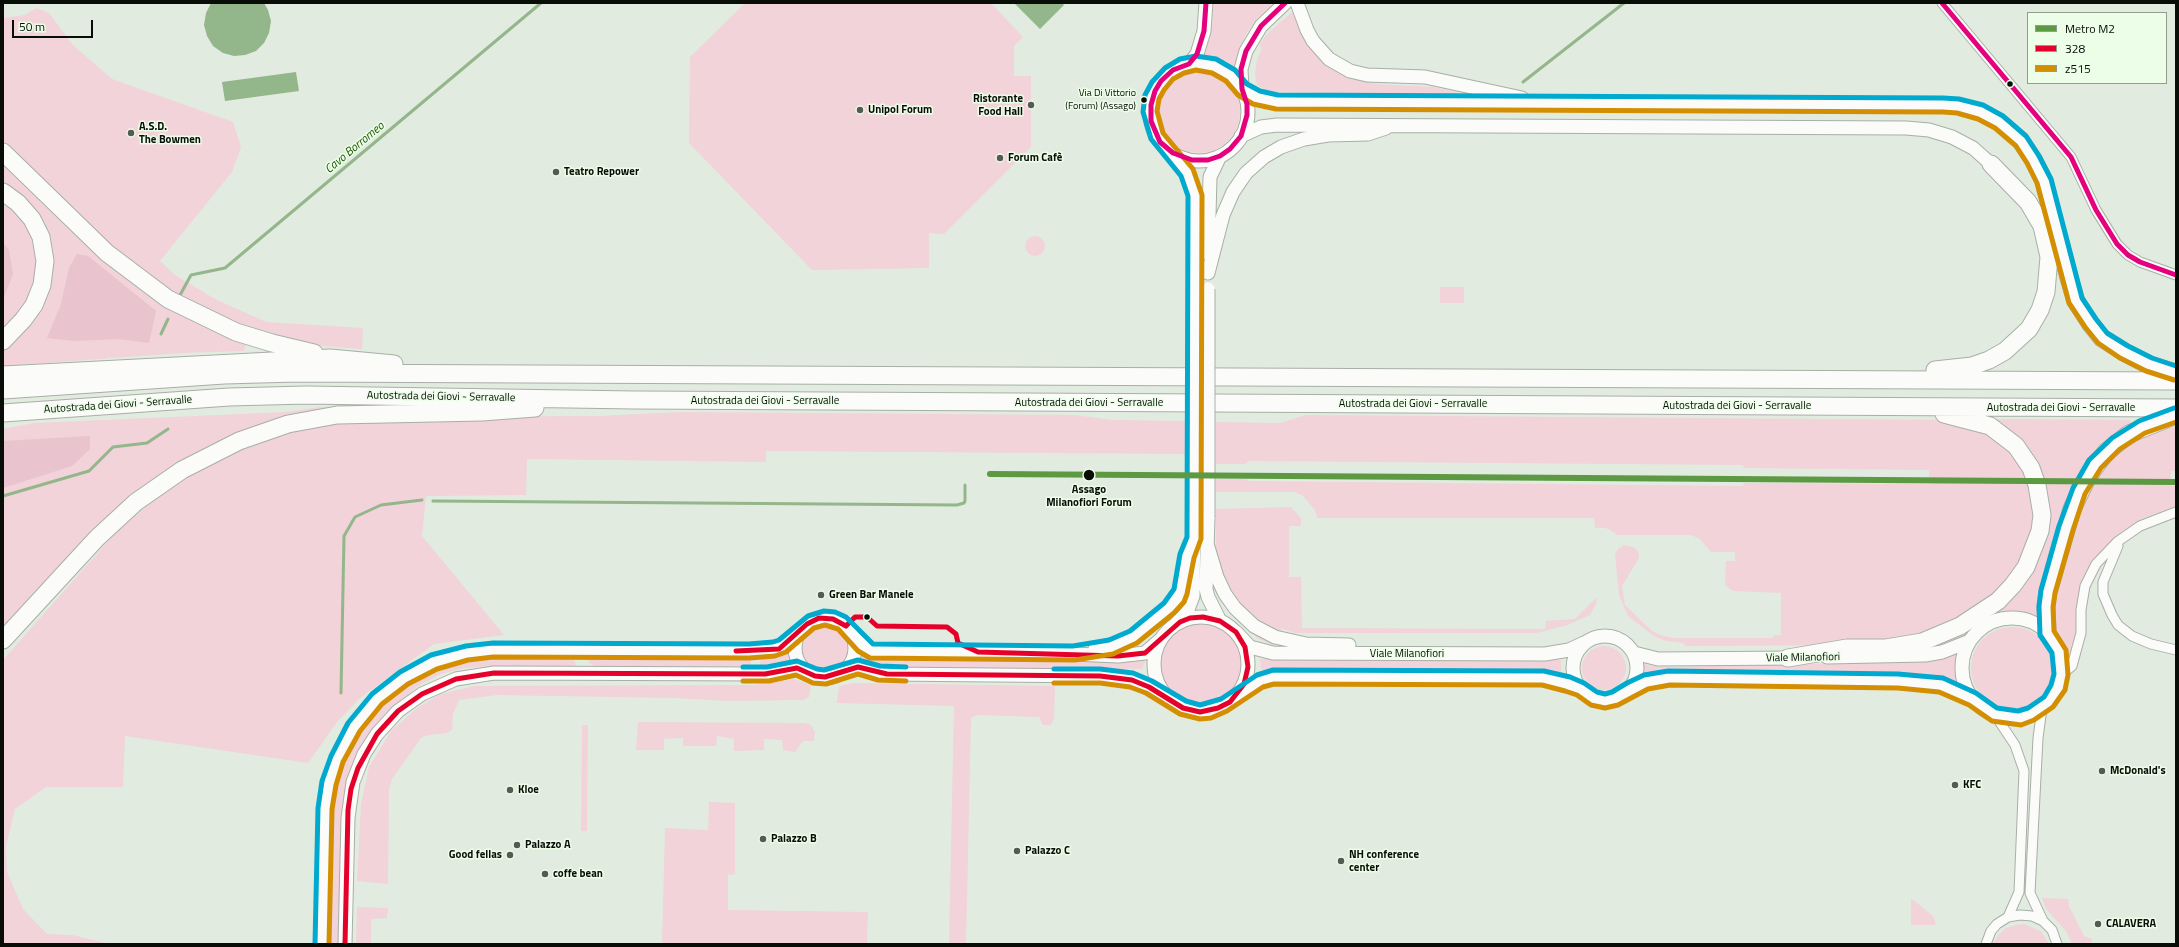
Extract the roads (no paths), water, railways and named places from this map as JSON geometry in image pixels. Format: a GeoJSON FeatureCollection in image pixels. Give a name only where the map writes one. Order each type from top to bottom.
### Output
{"type":"FeatureCollection","features":[{"type":"Feature","properties":{"kind":"highway"},"geometry":{"type":"LineString","coordinates":[[2021,141],[2034,159],[2044,181],[2076,301],[2090,323],[2102,338],[2124,352],[2148,365],[2176,374]]}},
{"type":"Feature","properties":{"kind":"highway"},"geometry":{"type":"LineString","coordinates":[[3,152],[107,253],[168,299],[201,317],[236,332],[330,358]]}},
{"type":"Feature","properties":{"kind":"highway"},"geometry":{"type":"LineString","coordinates":[[1698,380],[1830,370],[1954,369],[1986,361],[2011,347],[2029,329],[2042,307],[2049,281],[2049,253],[2045,234],[2035,212],[2022,196],[1991,164]]}},
{"type":"Feature","properties":{"kind":"highway"},"geometry":{"type":"LineString","coordinates":[[3,192],[18,203],[32,219],[41,237],[45,261],[42,285],[34,305],[23,320],[3,341]]}},
{"type":"Feature","properties":{"kind":"highway"},"geometry":{"type":"LineString","coordinates":[[3,375],[330,358],[497,374]]}},
{"type":"Feature","properties":{"kind":"highway","name":"Autostrada dei Giovi - Serravalle"},"geometry":{"type":"LineString","coordinates":[[3,390],[224,374],[2176,381]]}},
{"type":"Feature","properties":{"kind":"highway","name":"Autostrada dei Giovi - Serravalle"},"geometry":{"type":"LineString","coordinates":[[3,413],[260,396],[634,400],[2176,408]]}},
{"type":"Feature","properties":{"kind":"highway"},"geometry":{"type":"LineString","coordinates":[[3,640],[97,538],[136,502],[182,470],[245,439],[288,424],[337,415],[482,412],[634,400]]}},
{"type":"Feature","properties":{"kind":"highway"},"geometry":{"type":"LineString","coordinates":[[1788,658],[1847,648],[1886,648],[1922,642],[1940,635],[1960,626],[1998,601],[2013,585],[2026,567],[2034,551],[2040,532],[2042,516],[2041,502],[2031,468],[2016,446],[1995,429],[1976,421],[1899,406]]}},
{"type":"Feature","properties":{"kind":"highway"},"geometry":{"type":"LineString","coordinates":[[2047,633],[2046,607],[2048,592],[2072,509],[2086,478],[2106,452],[2129,434],[2176,414]]}},
{"type":"Feature","properties":{"kind":"main road"},"geometry":{"type":"LineString","coordinates":[[1189,64],[1197,54],[1204,31],[1206,3]]}},
{"type":"Feature","properties":{"kind":"main road"},"geometry":{"type":"LineString","coordinates":[[1173,153],[1183,158],[1198,160],[1220,156],[1234,146],[1241,136],[1246,121],[1247,111],[1242,89],[1241,69],[1246,51],[1261,26],[1285,3]]}},
{"type":"Feature","properties":{"kind":"main road"},"geometry":{"type":"LineString","coordinates":[[1297,3],[1307,30],[1313,41],[1329,59],[1350,71],[1368,75],[1425,77],[1550,103]]}},
{"type":"Feature","properties":{"kind":"main road"},"geometry":{"type":"LineString","coordinates":[[322,944],[326,804],[332,775],[345,742],[365,713],[397,683],[434,662],[467,653],[497,650],[753,651],[779,649],[811,622],[828,618],[842,623],[863,646],[871,651],[1074,653],[1118,656],[1145,653],[1160,640],[1187,612],[1193,596],[1194,195],[1187,172],[1173,153],[1160,142],[1151,121],[1151,105],[1155,91],[1165,76],[1178,68],[1189,64],[1205,64],[1224,70],[1242,89],[1257,98],[1277,102],[1958,106],[1981,112],[1999,122],[2021,141]]}},
{"type":"Feature","properties":{"kind":"main road"},"geometry":{"type":"LineString","coordinates":[[1241,136],[1261,127],[1277,125],[1911,128],[1935,131],[1957,139],[1973,148],[1991,164]]}},
{"type":"Feature","properties":{"kind":"main road"},"geometry":{"type":"LineString","coordinates":[[1208,273],[1222,219],[1233,192],[1243,176],[1264,157],[1286,145],[1314,137],[1368,134],[1399,125]]}},
{"type":"Feature","properties":{"kind":"main road"},"geometry":{"type":"LineString","coordinates":[[1220,156],[1210,177],[1208,193],[1208,547],[1205,567],[1208,597],[1220,621]]}},
{"type":"Feature","properties":{"kind":"main road"},"geometry":{"type":"LineString","coordinates":[[1074,653],[1111,647],[1134,637],[1160,616],[1178,598],[1184,581],[1187,556],[1194,538]]}},
{"type":"Feature","properties":{"kind":"main road"},"geometry":{"type":"LineString","coordinates":[[1208,547],[1217,577],[1225,594],[1235,608],[1254,626],[1275,637],[1306,644],[1349,645],[1389,654]]}},
{"type":"Feature","properties":{"kind":"main road"},"geometry":{"type":"LineString","coordinates":[[1171,628],[1180,622],[1199,617],[1220,621],[1236,632],[1245,647],[1248,667],[1244,684],[1230,702]]}},
{"type":"Feature","properties":{"kind":"main road","name":"Viale Milanofiori"},"geometry":{"type":"LineString","coordinates":[[1630,689],[1646,682],[1669,678],[1898,681],[1941,685],[1972,699],[1995,715],[2019,718],[2042,708],[2055,694],[2061,675],[2059,652],[2047,633],[2026,620],[2004,619],[1992,622],[1980,630],[1970,641],[1964,656],[1962,670],[1963,680],[1972,699]]}},
{"type":"Feature","properties":{"kind":"main road"},"geometry":{"type":"LineString","coordinates":[[801,630],[796,639],[796,652],[798,661],[807,672]]}},
{"type":"Feature","properties":{"kind":"main road","name":"Viale Milanofiori"},"geometry":{"type":"LineString","coordinates":[[1236,632],[1250,647],[1273,653],[1545,654],[1569,650],[1584,643]]}},
{"type":"Feature","properties":{"kind":"main road"},"geometry":{"type":"LineString","coordinates":[[345,944],[349,803],[355,774],[364,754],[387,722],[416,697],[449,681],[478,674],[765,674],[797,668],[815,676],[835,676],[843,671],[850,663],[854,654],[854,644],[851,634]]}},
{"type":"Feature","properties":{"kind":"main road"},"geometry":{"type":"LineString","coordinates":[[843,671],[858,667],[887,674],[1100,676],[1132,680],[1183,708],[1200,712],[1218,708],[1230,702],[1260,681],[1273,677],[1543,678],[1580,689],[1594,699],[1605,701],[1615,699],[1630,689],[1636,678],[1638,665],[1634,653],[1627,643],[1611,636],[1594,637],[1584,643],[1577,651],[1573,660],[1572,670],[1574,680],[1580,689]]}},
{"type":"Feature","properties":{"kind":"main road"},"geometry":{"type":"LineString","coordinates":[[1160,640],[1156,650],[1154,668],[1158,683],[1169,699]]}},
{"type":"Feature","properties":{"kind":"main road","name":"Viale Milanofiori"},"geometry":{"type":"LineString","coordinates":[[1634,653],[1658,659],[1925,655],[1942,652],[1970,641]]}},
{"type":"Feature","properties":{"kind":"street"},"geometry":{"type":"LineString","coordinates":[[1942,3],[2071,157],[2096,210],[2117,244],[2134,259],[2159,270],[2176,275]]}},
{"type":"Feature","properties":{"kind":"street"},"geometry":{"type":"LineString","coordinates":[[2061,675],[2072,666],[2081,633],[2081,610],[2085,586],[2096,564],[2117,542],[2128,534],[2150,521],[2176,512]]}},
{"type":"Feature","properties":{"kind":"street"},"geometry":{"type":"LineString","coordinates":[[2128,534],[2115,550],[2103,582],[2104,594],[2112,615],[2118,624],[2132,636],[2151,644],[2176,650]]}},
{"type":"Feature","properties":{"kind":"street"},"geometry":{"type":"LineString","coordinates":[[2042,708],[2038,738],[2030,893],[2043,921],[2052,930],[2057,944]]}},
{"type":"Feature","properties":{"kind":"street","name":"Viale Milanofiori"},"geometry":{"type":"LineString","coordinates":[[1986,944],[1993,928],[2008,917],[2019,892],[2024,771],[2015,745],[1995,715]]}},
{"type":"Feature","properties":{"kind":"street"},"geometry":{"type":"LineString","coordinates":[[2008,917],[2026,915],[2043,921]]}},
{"type":"Feature","properties":{"kind":"waterway","name":"Cavo Borromeo"},"geometry":{"type":"LineString","coordinates":[[179,297],[191,275],[225,268],[541,3]]}},
{"type":"Feature","properties":{"kind":"waterway"},"geometry":{"type":"LineString","coordinates":[[1523,82],[1624,3]]}},
{"type":"Feature","properties":{"kind":"waterway","name":"Cavo Borromeo"},"geometry":{"type":"LineString","coordinates":[[161,334],[168,319]]}},
{"type":"Feature","properties":{"kind":"waterway","name":"Cavo Borromeo"},"geometry":{"type":"LineString","coordinates":[[3,496],[89,471],[113,447],[147,443],[168,429]]}},
{"type":"Feature","properties":{"kind":"waterway"},"geometry":{"type":"LineString","coordinates":[[433,501],[957,505],[964,503],[965,501],[965,485]]}},
{"type":"Feature","properties":{"kind":"waterway"},"geometry":{"type":"LineString","coordinates":[[341,693],[344,536],[355,517],[381,505],[422,500]]}},
{"type":"Feature","properties":{"kind":"metro line","name":"M2"},"geometry":{"type":"LineString","coordinates":[[990,474],[2176,482]]}},
{"type":"Feature","properties":{"kind":"place","name":"Via Di Vittorio (Forum) (Assago)"},"geometry":{"type":"Point","coordinates":[1144,100]}},
{"type":"Feature","properties":{"kind":"place","name":"Ristorante Food Hall"},"geometry":{"type":"Point","coordinates":[1031,105]}},
{"type":"Feature","properties":{"kind":"place","name":"Unipol Forum"},"geometry":{"type":"Point","coordinates":[860,110]}},
{"type":"Feature","properties":{"kind":"place","name":"A.S.D. The Bowmen"},"geometry":{"type":"Point","coordinates":[131,133]}},
{"type":"Feature","properties":{"kind":"place","name":"Forum Cafè"},"geometry":{"type":"Point","coordinates":[1000,158]}},
{"type":"Feature","properties":{"kind":"place","name":"Teatro Repower"},"geometry":{"type":"Point","coordinates":[556,172]}},
{"type":"Feature","properties":{"kind":"place","name":"Assago Milanofiori Forum"},"geometry":{"type":"Point","coordinates":[1089,475]}},
{"type":"Feature","properties":{"kind":"place","name":"Green Bar Manele"},"geometry":{"type":"Point","coordinates":[821,595]}},
{"type":"Feature","properties":{"kind":"place","name":"McDonald's"},"geometry":{"type":"Point","coordinates":[2102,771]}},
{"type":"Feature","properties":{"kind":"place","name":"KFC"},"geometry":{"type":"Point","coordinates":[1955,785]}},
{"type":"Feature","properties":{"kind":"place","name":"Kloe"},"geometry":{"type":"Point","coordinates":[510,790]}},
{"type":"Feature","properties":{"kind":"place","name":"Palazzo B"},"geometry":{"type":"Point","coordinates":[763,839]}},
{"type":"Feature","properties":{"kind":"place","name":"Palazzo A"},"geometry":{"type":"Point","coordinates":[517,845]}},
{"type":"Feature","properties":{"kind":"place","name":"Palazzo C"},"geometry":{"type":"Point","coordinates":[1017,851]}},
{"type":"Feature","properties":{"kind":"place","name":"Good fellas"},"geometry":{"type":"Point","coordinates":[510,855]}},
{"type":"Feature","properties":{"kind":"place","name":"NH conference center"},"geometry":{"type":"Point","coordinates":[1341,861]}},
{"type":"Feature","properties":{"kind":"place","name":"coffe bean"},"geometry":{"type":"Point","coordinates":[545,874]}},
{"type":"Feature","properties":{"kind":"place","name":"CALAVERA"},"geometry":{"type":"Point","coordinates":[2098,924]}}]}
